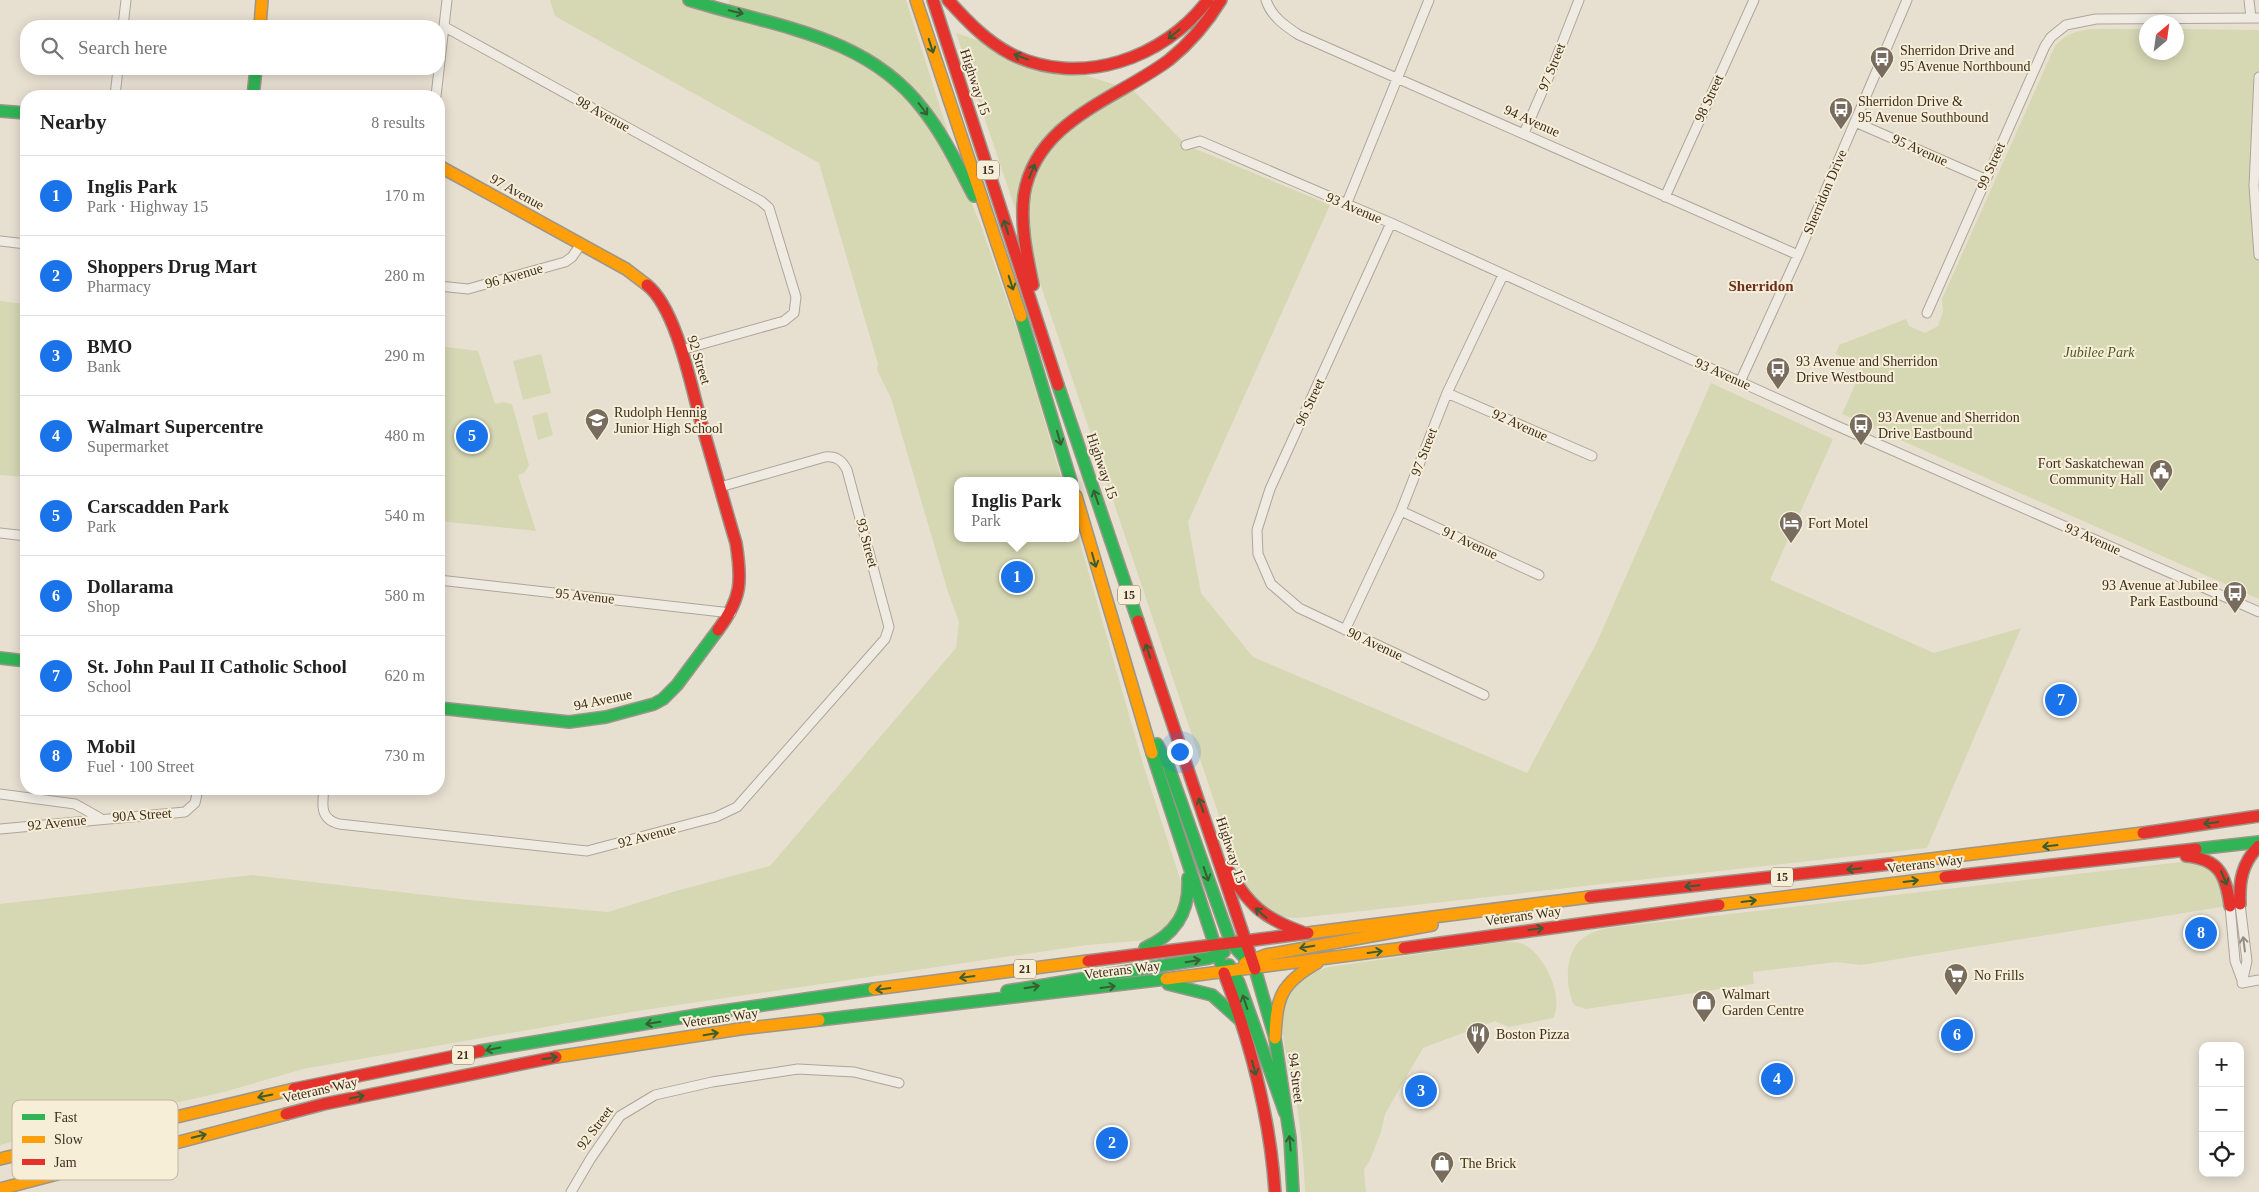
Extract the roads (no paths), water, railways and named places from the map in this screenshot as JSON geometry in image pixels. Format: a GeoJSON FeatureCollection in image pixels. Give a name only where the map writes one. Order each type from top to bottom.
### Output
{"type":"FeatureCollection","features":[{"type":"Feature","properties":{"kind":"main road"},"geometry":{"type":"LineString","coordinates":[[260,20],[262,0]]}},
{"type":"Feature","properties":{"kind":"main road"},"geometry":{"type":"LineString","coordinates":[[689,0],[760,18],[834,42],[862,57],[895,79],[922,106],[950,149],[1003,258]]}},
{"type":"Feature","properties":{"kind":"main road","name":"15"},"geometry":{"type":"LineString","coordinates":[[916,0],[1003,258],[1070,477]]}},
{"type":"Feature","properties":{"kind":"main road","name":"Highway 15"},"geometry":{"type":"LineString","coordinates":[[932,0],[1043,340],[1245,941]]}},
{"type":"Feature","properties":{"kind":"main road"},"geometry":{"type":"LineString","coordinates":[[948,0],[976,31],[1006,52],[1041,65],[1066,70],[1092,69],[1124,62],[1153,48],[1171,37],[1208,0]]}},
{"type":"Feature","properties":{"kind":"main road"},"geometry":{"type":"LineString","coordinates":[[1043,340],[1026,253],[1024,220],[1027,184],[1040,154],[1056,132],[1075,117],[1160,66],[1180,50],[1203,28],[1221,0]]}},
{"type":"Feature","properties":{"kind":"main road"},"geometry":{"type":"LineString","coordinates":[[254,90],[255,75]]}},
{"type":"Feature","properties":{"kind":"main road"},"geometry":{"type":"LineString","coordinates":[[0,111],[20,113]]}},
{"type":"Feature","properties":{"kind":"main road","name":"97 Avenue"},"geometry":{"type":"LineString","coordinates":[[445,169],[581,244]]}},
{"type":"Feature","properties":{"kind":"main road","name":"92 Street"},"geometry":{"type":"LineString","coordinates":[[581,244],[635,274],[653,290],[668,314],[681,350],[720,487],[740,566],[738,590],[731,613]]}},
{"type":"Feature","properties":{"kind":"main road","name":"15"},"geometry":{"type":"LineString","coordinates":[[1079,506],[1135,700],[1218,951]]}},
{"type":"Feature","properties":{"kind":"main road","name":"94 Avenue"},"geometry":{"type":"LineString","coordinates":[[445,709],[569,722],[594,720],[654,704],[672,692],[731,613]]}},
{"type":"Feature","properties":{"kind":"main road"},"geometry":{"type":"LineString","coordinates":[[0,658],[20,660]]}},
{"type":"Feature","properties":{"kind":"main road"},"geometry":{"type":"LineString","coordinates":[[1135,700],[1168,765],[1232,945],[1251,964],[1266,955],[1474,918],[1491,909]]}},
{"type":"Feature","properties":{"kind":"main road","name":"Veterans Way"},"geometry":{"type":"LineString","coordinates":[[178,1114],[390,1069],[529,1042],[743,1008],[1119,956],[1218,951],[1245,941],[1305,933],[1491,909],[1920,862],[2087,841],[2259,816]]}},
{"type":"Feature","properties":{"kind":"main road","name":"Veterans Way"},"geometry":{"type":"LineString","coordinates":[[178,1143],[324,1104],[530,1061],[740,1029],[934,1008],[1152,981],[1230,971],[1251,964],[1327,958],[1577,923],[1964,874],[2259,842]]}},
{"type":"Feature","properties":{"kind":"main road"},"geometry":{"type":"LineString","coordinates":[[2235,905],[2243,866],[2251,853],[2259,846]]}},
{"type":"Feature","properties":{"kind":"main road"},"geometry":{"type":"LineString","coordinates":[[1119,956],[1157,944],[1179,924],[1189,899],[1185,850]]}},
{"type":"Feature","properties":{"kind":"main road"},"geometry":{"type":"LineString","coordinates":[[1216,851],[1245,898],[1257,910],[1268,919],[1305,933]]}},
{"type":"Feature","properties":{"kind":"main road"},"geometry":{"type":"LineString","coordinates":[[2150,855],[2197,856],[2209,861],[2222,872],[2235,905]]}},
{"type":"Feature","properties":{"kind":"main road","name":"15"},"geometry":{"type":"LineString","coordinates":[[1245,941],[1251,964]]}},
{"type":"Feature","properties":{"kind":"main road"},"geometry":{"type":"LineString","coordinates":[[934,1008],[945,1001],[1218,951],[1230,971],[1285,1114]]}},
{"type":"Feature","properties":{"kind":"main road"},"geometry":{"type":"LineString","coordinates":[[1275,1038],[1276,1010],[1279,995],[1287,984],[1305,969],[1327,958]]}},
{"type":"Feature","properties":{"kind":"main road","name":"94 Street"},"geometry":{"type":"LineString","coordinates":[[1251,964],[1275,1038],[1290,1138],[1293,1192]]}},
{"type":"Feature","properties":{"kind":"main road"},"geometry":{"type":"LineString","coordinates":[[1230,971],[1241,1022],[1268,1120],[1274,1160],[1275,1192]]}},
{"type":"Feature","properties":{"kind":"main road"},"geometry":{"type":"LineString","coordinates":[[1152,981],[1189,988],[1212,995],[1241,1022]]}},
{"type":"Feature","properties":{"kind":"main road","name":"Veterans Way"},"geometry":{"type":"LineString","coordinates":[[0,1190],[38,1180]]}},
{"type":"Feature","properties":{"kind":"street"},"geometry":{"type":"LineString","coordinates":[[124,20],[126,0]]}},
{"type":"Feature","properties":{"kind":"street"},"geometry":{"type":"LineString","coordinates":[[445,27],[447,0]]}},
{"type":"Feature","properties":{"kind":"street","name":"94 Avenue"},"geometry":{"type":"LineString","coordinates":[[1266,0],[1271,11],[1280,21],[1295,32],[1798,255]]}},
{"type":"Feature","properties":{"kind":"street"},"geometry":{"type":"LineString","coordinates":[[1346,205],[1429,0]]}},
{"type":"Feature","properties":{"kind":"street","name":"97 Street"},"geometry":{"type":"LineString","coordinates":[[1524,133],[1552,70],[1579,0]]}},
{"type":"Feature","properties":{"kind":"street","name":"98 Street"},"geometry":{"type":"LineString","coordinates":[[1665,197],[1754,0]]}},
{"type":"Feature","properties":{"kind":"street","name":"Sherridon Drive"},"geometry":{"type":"LineString","coordinates":[[1740,382],[1798,255],[1907,0]]}},
{"type":"Feature","properties":{"kind":"street"},"geometry":{"type":"LineString","coordinates":[[2248,0],[2255,18]]}},
{"type":"Feature","properties":{"kind":"street","name":"99 Street"},"geometry":{"type":"LineString","coordinates":[[1926,313],[2045,46],[2051,37],[2066,25],[2096,19],[2255,18]]}},
{"type":"Feature","properties":{"kind":"street","name":"98 Avenue"},"geometry":{"type":"LineString","coordinates":[[445,27],[761,201],[769,208],[796,297],[794,312],[784,321],[681,350]]}},
{"type":"Feature","properties":{"kind":"street"},"geometry":{"type":"LineString","coordinates":[[116,90],[117,75]]}},
{"type":"Feature","properties":{"kind":"street"},"geometry":{"type":"LineString","coordinates":[[437,90],[439,75]]}},
{"type":"Feature","properties":{"kind":"street"},"geometry":{"type":"LineString","coordinates":[[2259,77],[2254,186],[2259,255]]}},
{"type":"Feature","properties":{"kind":"street","name":"95 Avenue"},"geometry":{"type":"LineString","coordinates":[[1856,122],[1985,179]]}},
{"type":"Feature","properties":{"kind":"street","name":"93 Avenue"},"geometry":{"type":"LineString","coordinates":[[1186,144],[1200,141],[1391,223],[1740,382],[2259,612]]}},
{"type":"Feature","properties":{"kind":"street","name":"96 Street"},"geometry":{"type":"LineString","coordinates":[[1271,584],[1258,554],[1257,530],[1270,489],[1391,223]]}},
{"type":"Feature","properties":{"kind":"street"},"geometry":{"type":"LineString","coordinates":[[0,241],[20,243]]}},
{"type":"Feature","properties":{"kind":"street","name":"96 Avenue"},"geometry":{"type":"LineString","coordinates":[[445,287],[468,289],[565,262],[581,244]]}},
{"type":"Feature","properties":{"kind":"street","name":"97 Street"},"geometry":{"type":"LineString","coordinates":[[1345,630],[1401,512],[1448,393],[1504,275]]}},
{"type":"Feature","properties":{"kind":"street","name":"92 Avenue"},"geometry":{"type":"LineString","coordinates":[[1448,393],[1592,456]]}},
{"type":"Feature","properties":{"kind":"street","name":"93 Street"},"geometry":{"type":"LineString","coordinates":[[720,487],[825,457],[837,458],[847,470],[888,620],[888,632]]}},
{"type":"Feature","properties":{"kind":"street","name":"91 Avenue"},"geometry":{"type":"LineString","coordinates":[[1401,512],[1540,575]]}},
{"type":"Feature","properties":{"kind":"street"},"geometry":{"type":"LineString","coordinates":[[0,533],[20,535]]}},
{"type":"Feature","properties":{"kind":"street","name":"95 Avenue"},"geometry":{"type":"LineString","coordinates":[[445,581],[731,613]]}},
{"type":"Feature","properties":{"kind":"street","name":"90 Avenue"},"geometry":{"type":"LineString","coordinates":[[1271,584],[1299,608],[1484,695]]}},
{"type":"Feature","properties":{"kind":"street","name":"92 Avenue"},"geometry":{"type":"LineString","coordinates":[[323,795],[322,808],[326,817],[339,824],[587,851],[716,817],[741,804],[885,639],[888,632]]}},
{"type":"Feature","properties":{"kind":"street","name":"92 Avenue"},"geometry":{"type":"LineString","coordinates":[[0,794],[75,804],[100,818]]}},
{"type":"Feature","properties":{"kind":"street","name":"90A Street"},"geometry":{"type":"LineString","coordinates":[[100,818],[185,812],[195,803],[197,795]]}},
{"type":"Feature","properties":{"kind":"street","name":"92 Avenue"},"geometry":{"type":"LineString","coordinates":[[0,829],[100,818]]}},
{"type":"Feature","properties":{"kind":"street"},"geometry":{"type":"LineString","coordinates":[[2235,905],[2236,961],[2242,983],[2259,980]]}},
{"type":"Feature","properties":{"kind":"street","name":"92 Street"},"geometry":{"type":"LineString","coordinates":[[571,1192],[591,1158],[620,1116],[655,1095],[712,1082],[798,1069],[854,1072],[899,1084]]}},
{"type":"Feature","properties":{"kind":"place","name":"Sherridon Drive and 95 Avenue Northbound"},"geometry":{"type":"Point","coordinates":[1882,79]}},
{"type":"Feature","properties":{"kind":"place","name":"Sherridon Drive & 95 Avenue Southbound"},"geometry":{"type":"Point","coordinates":[1841,130]}},
{"type":"Feature","properties":{"kind":"place","name":"93 Avenue and Sherridon Drive Westbound"},"geometry":{"type":"Point","coordinates":[1778,390]}},
{"type":"Feature","properties":{"kind":"place","name":"Carscadden Park"},"geometry":{"type":"Point","coordinates":[472,436]}},
{"type":"Feature","properties":{"kind":"place","name":"Rudolph Hennig Junior High School"},"geometry":{"type":"Point","coordinates":[597,441]}},
{"type":"Feature","properties":{"kind":"place","name":"93 Avenue and Sherridon Drive Eastbound"},"geometry":{"type":"Point","coordinates":[1861,446]}},
{"type":"Feature","properties":{"kind":"place","name":"Fort Saskatchewan Community Hall"},"geometry":{"type":"Point","coordinates":[2161,492]}},
{"type":"Feature","properties":{"kind":"place","name":"Fort Motel"},"geometry":{"type":"Point","coordinates":[1791,544]}},
{"type":"Feature","properties":{"kind":"place","name":"Inglis Park"},"geometry":{"type":"Point","coordinates":[1017,577]}},
{"type":"Feature","properties":{"kind":"place","name":"93 Avenue at Jubilee Park Eastbound"},"geometry":{"type":"Point","coordinates":[2235,614]}},
{"type":"Feature","properties":{"kind":"place","name":"St. John Paul II Catholic School"},"geometry":{"type":"Point","coordinates":[2061,700]}},
{"type":"Feature","properties":{"kind":"place","name":"Mobil"},"geometry":{"type":"Point","coordinates":[2201,933]}},
{"type":"Feature","properties":{"kind":"place","name":"No Frills"},"geometry":{"type":"Point","coordinates":[1956,996]}},
{"type":"Feature","properties":{"kind":"place","name":"Walmart Garden Centre"},"geometry":{"type":"Point","coordinates":[1704,1023]}},
{"type":"Feature","properties":{"kind":"place","name":"Dollarama"},"geometry":{"type":"Point","coordinates":[1957,1035]}},
{"type":"Feature","properties":{"kind":"place","name":"Boston Pizza"},"geometry":{"type":"Point","coordinates":[1478,1055]}},
{"type":"Feature","properties":{"kind":"place","name":"Walmart Supercentre"},"geometry":{"type":"Point","coordinates":[1777,1079]}},
{"type":"Feature","properties":{"kind":"place","name":"BMO"},"geometry":{"type":"Point","coordinates":[1421,1091]}},
{"type":"Feature","properties":{"kind":"place","name":"Shoppers Drug Mart"},"geometry":{"type":"Point","coordinates":[1112,1143]}},
{"type":"Feature","properties":{"kind":"place","name":"The Brick"},"geometry":{"type":"Point","coordinates":[1442,1184]}},
{"type":"Feature","properties":{"kind":"district","name":"Sherridon"},"geometry":{"type":"Point","coordinates":[1761,286]}},
{"type":"Feature","properties":{"kind":"park label","name":"Jubilee Park"},"geometry":{"type":"Point","coordinates":[2099,352]}}]}
